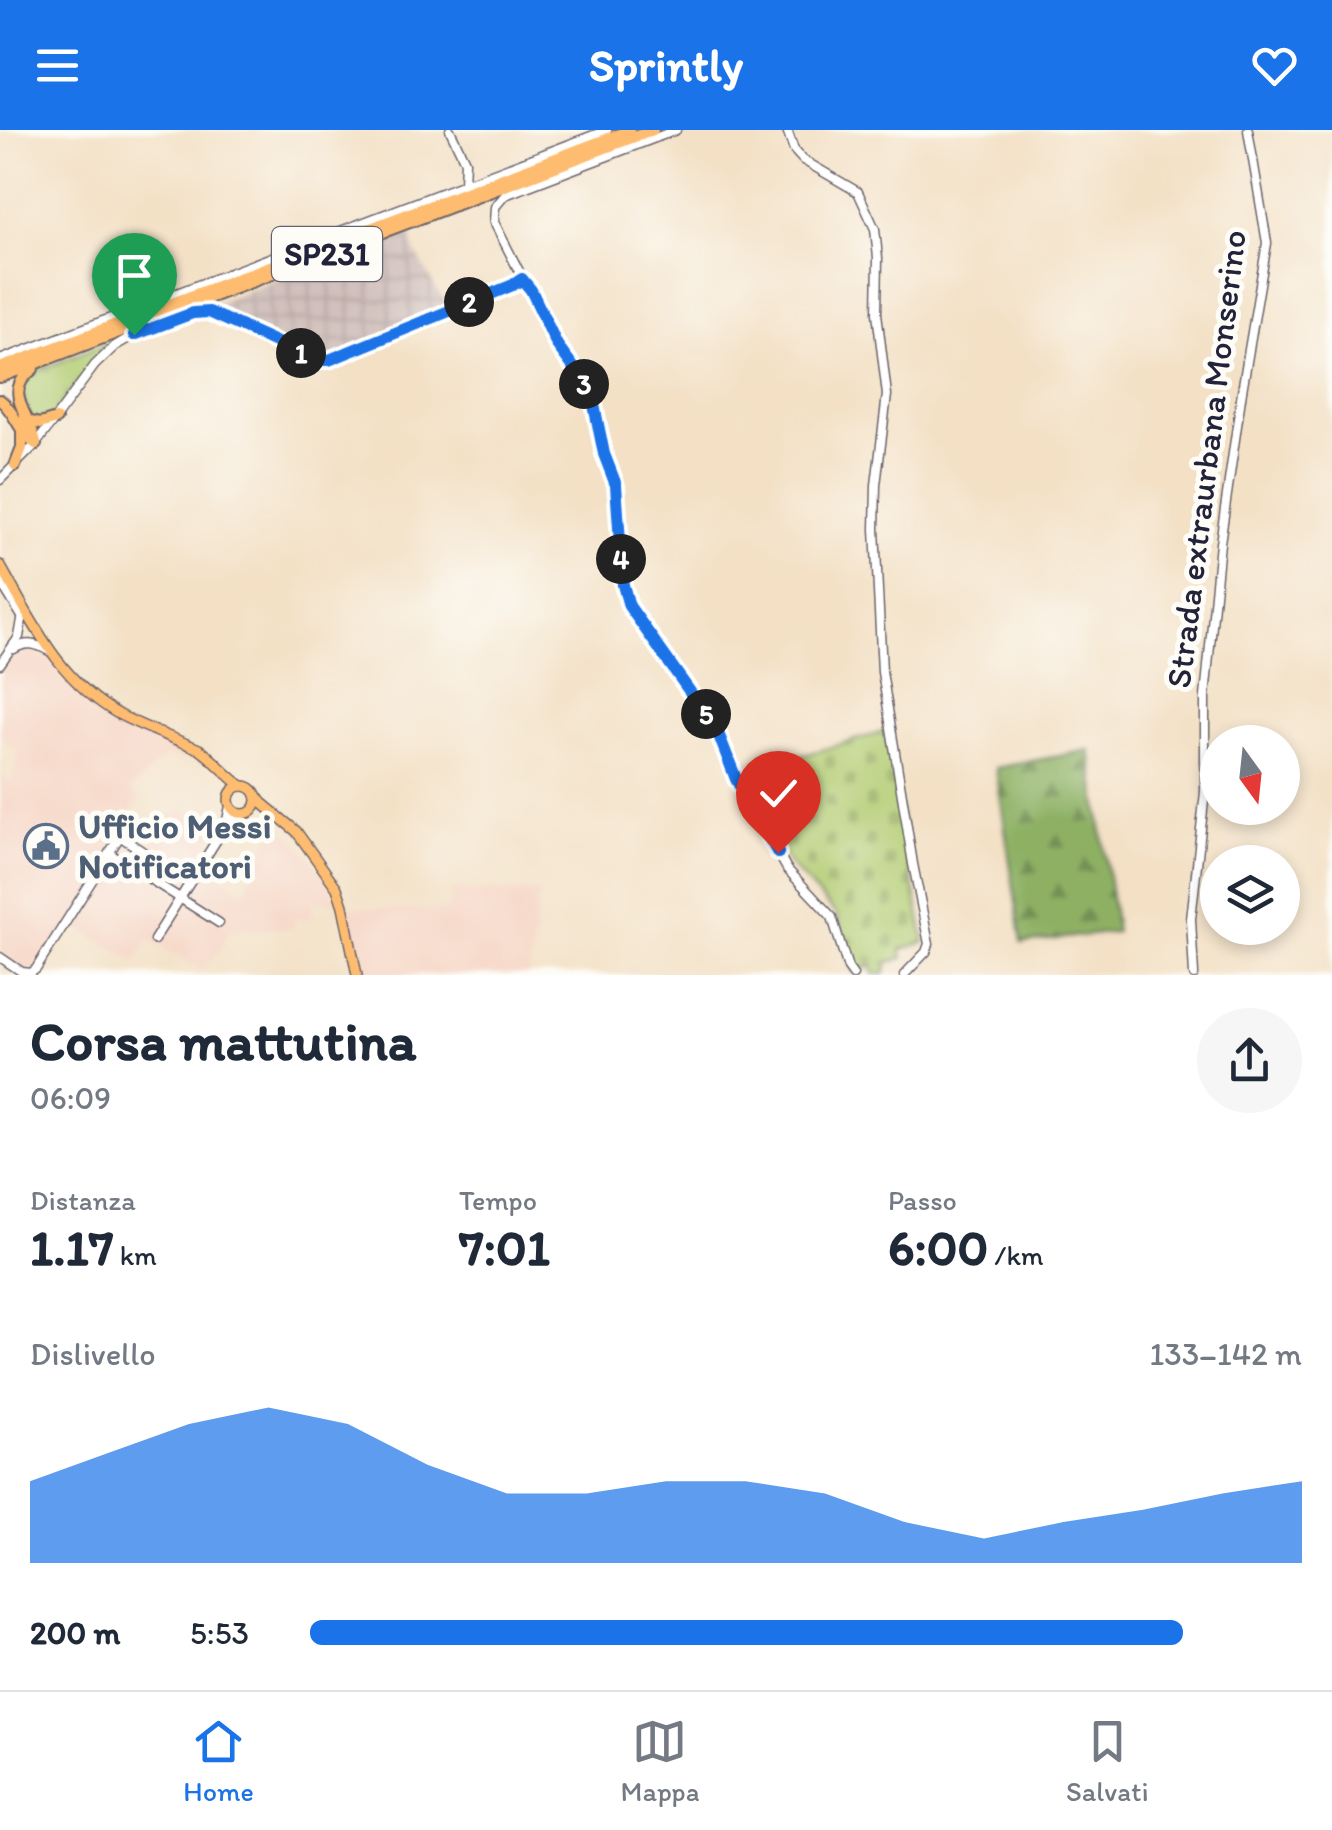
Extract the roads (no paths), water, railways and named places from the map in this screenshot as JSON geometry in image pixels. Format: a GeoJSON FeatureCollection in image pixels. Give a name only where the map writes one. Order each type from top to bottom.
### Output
{"type":"FeatureCollection","features":[{"type":"Feature","properties":{"kind":"highway","name":"SP231"},"geometry":{"type":"LineString","coordinates":[[0,368],[630,130]]}},
{"type":"Feature","properties":{"kind":"highway","name":"SP231"},"geometry":{"type":"LineString","coordinates":[[0,377],[653,130]]}},
{"type":"Feature","properties":{"kind":"highway","name":"SP231"},"geometry":{"type":"LineString","coordinates":[[15,466],[22,448],[23,423],[14,400],[22,376],[96,341]]}},
{"type":"Feature","properties":{"kind":"highway"},"geometry":{"type":"LineString","coordinates":[[0,400],[23,423],[29,439],[36,444]]}},
{"type":"Feature","properties":{"kind":"highway"},"geometry":{"type":"LineString","coordinates":[[23,423],[56,419]]}},
{"type":"Feature","properties":{"kind":"main road"},"geometry":{"type":"LineString","coordinates":[[0,565],[49,651],[76,680],[120,715],[208,755],[226,775],[251,788],[303,840],[337,888],[357,975]]}},
{"type":"Feature","properties":{"kind":"main road"},"geometry":{"type":"LineString","coordinates":[[226,775],[230,806],[236,812],[271,810]]}},
{"type":"Feature","properties":{"kind":"main road"},"geometry":{"type":"LineString","coordinates":[[231,793],[242,786]]}},
{"type":"Feature","properties":{"kind":"main road"},"geometry":{"type":"LineString","coordinates":[[247,812],[256,804],[256,795]]}},
{"type":"Feature","properties":{"kind":"street"},"geometry":{"type":"LineString","coordinates":[[450,130],[465,161],[482,177]]}},
{"type":"Feature","properties":{"kind":"street"},"geometry":{"type":"LineString","coordinates":[[0,360],[607,130]]}},
{"type":"Feature","properties":{"kind":"street"},"geometry":{"type":"LineString","coordinates":[[676,130],[508,193],[500,198],[494,224],[557,345],[593,400],[604,454],[616,485],[623,585],[629,606],[718,733],[736,779],[787,869],[832,917],[853,975]]}},
{"type":"Feature","properties":{"kind":"street"},"geometry":{"type":"LineString","coordinates":[[787,130],[802,160],[858,192],[875,229],[877,313],[887,396],[875,500],[882,672],[929,944],[904,975]]}},
{"type":"Feature","properties":{"kind":"street","name":"Strada extraurbana Monserino"},"geometry":{"type":"LineString","coordinates":[[1194,975],[1190,919],[1205,792],[1206,697],[1220,543],[1267,243],[1248,130]]}},
{"type":"Feature","properties":{"kind":"street"},"geometry":{"type":"LineString","coordinates":[[464,184],[465,161]]}},
{"type":"Feature","properties":{"kind":"street"},"geometry":{"type":"LineString","coordinates":[[0,480],[36,444],[95,365],[130,337],[202,312],[216,314],[315,360],[326,361],[522,279]]}},
{"type":"Feature","properties":{"kind":"street"},"geometry":{"type":"LineString","coordinates":[[0,581],[22,620]]}},
{"type":"Feature","properties":{"kind":"street"},"geometry":{"type":"LineString","coordinates":[[21,640],[24,608]]}},
{"type":"Feature","properties":{"kind":"street"},"geometry":{"type":"LineString","coordinates":[[0,664],[28,630],[36,629]]}},
{"type":"Feature","properties":{"kind":"street"},"geometry":{"type":"LineString","coordinates":[[21,640],[49,651]]}},
{"type":"Feature","properties":{"kind":"street"},"geometry":{"type":"LineString","coordinates":[[154,940],[226,824],[230,806]]}},
{"type":"Feature","properties":{"kind":"street"},"geometry":{"type":"LineString","coordinates":[[226,824],[247,812]]}},
{"type":"Feature","properties":{"kind":"street"},"geometry":{"type":"LineString","coordinates":[[93,819],[190,882]]}},
{"type":"Feature","properties":{"kind":"street"},"geometry":{"type":"LineString","coordinates":[[0,957],[22,972],[36,969],[120,836]]}},
{"type":"Feature","properties":{"kind":"street"},"geometry":{"type":"LineString","coordinates":[[109,853],[219,924]]}},
{"type":"Feature","properties":{"kind":"place","name":"Ufficio Messi Notificatori"},"geometry":{"type":"Point","coordinates":[46,846]}}]}
